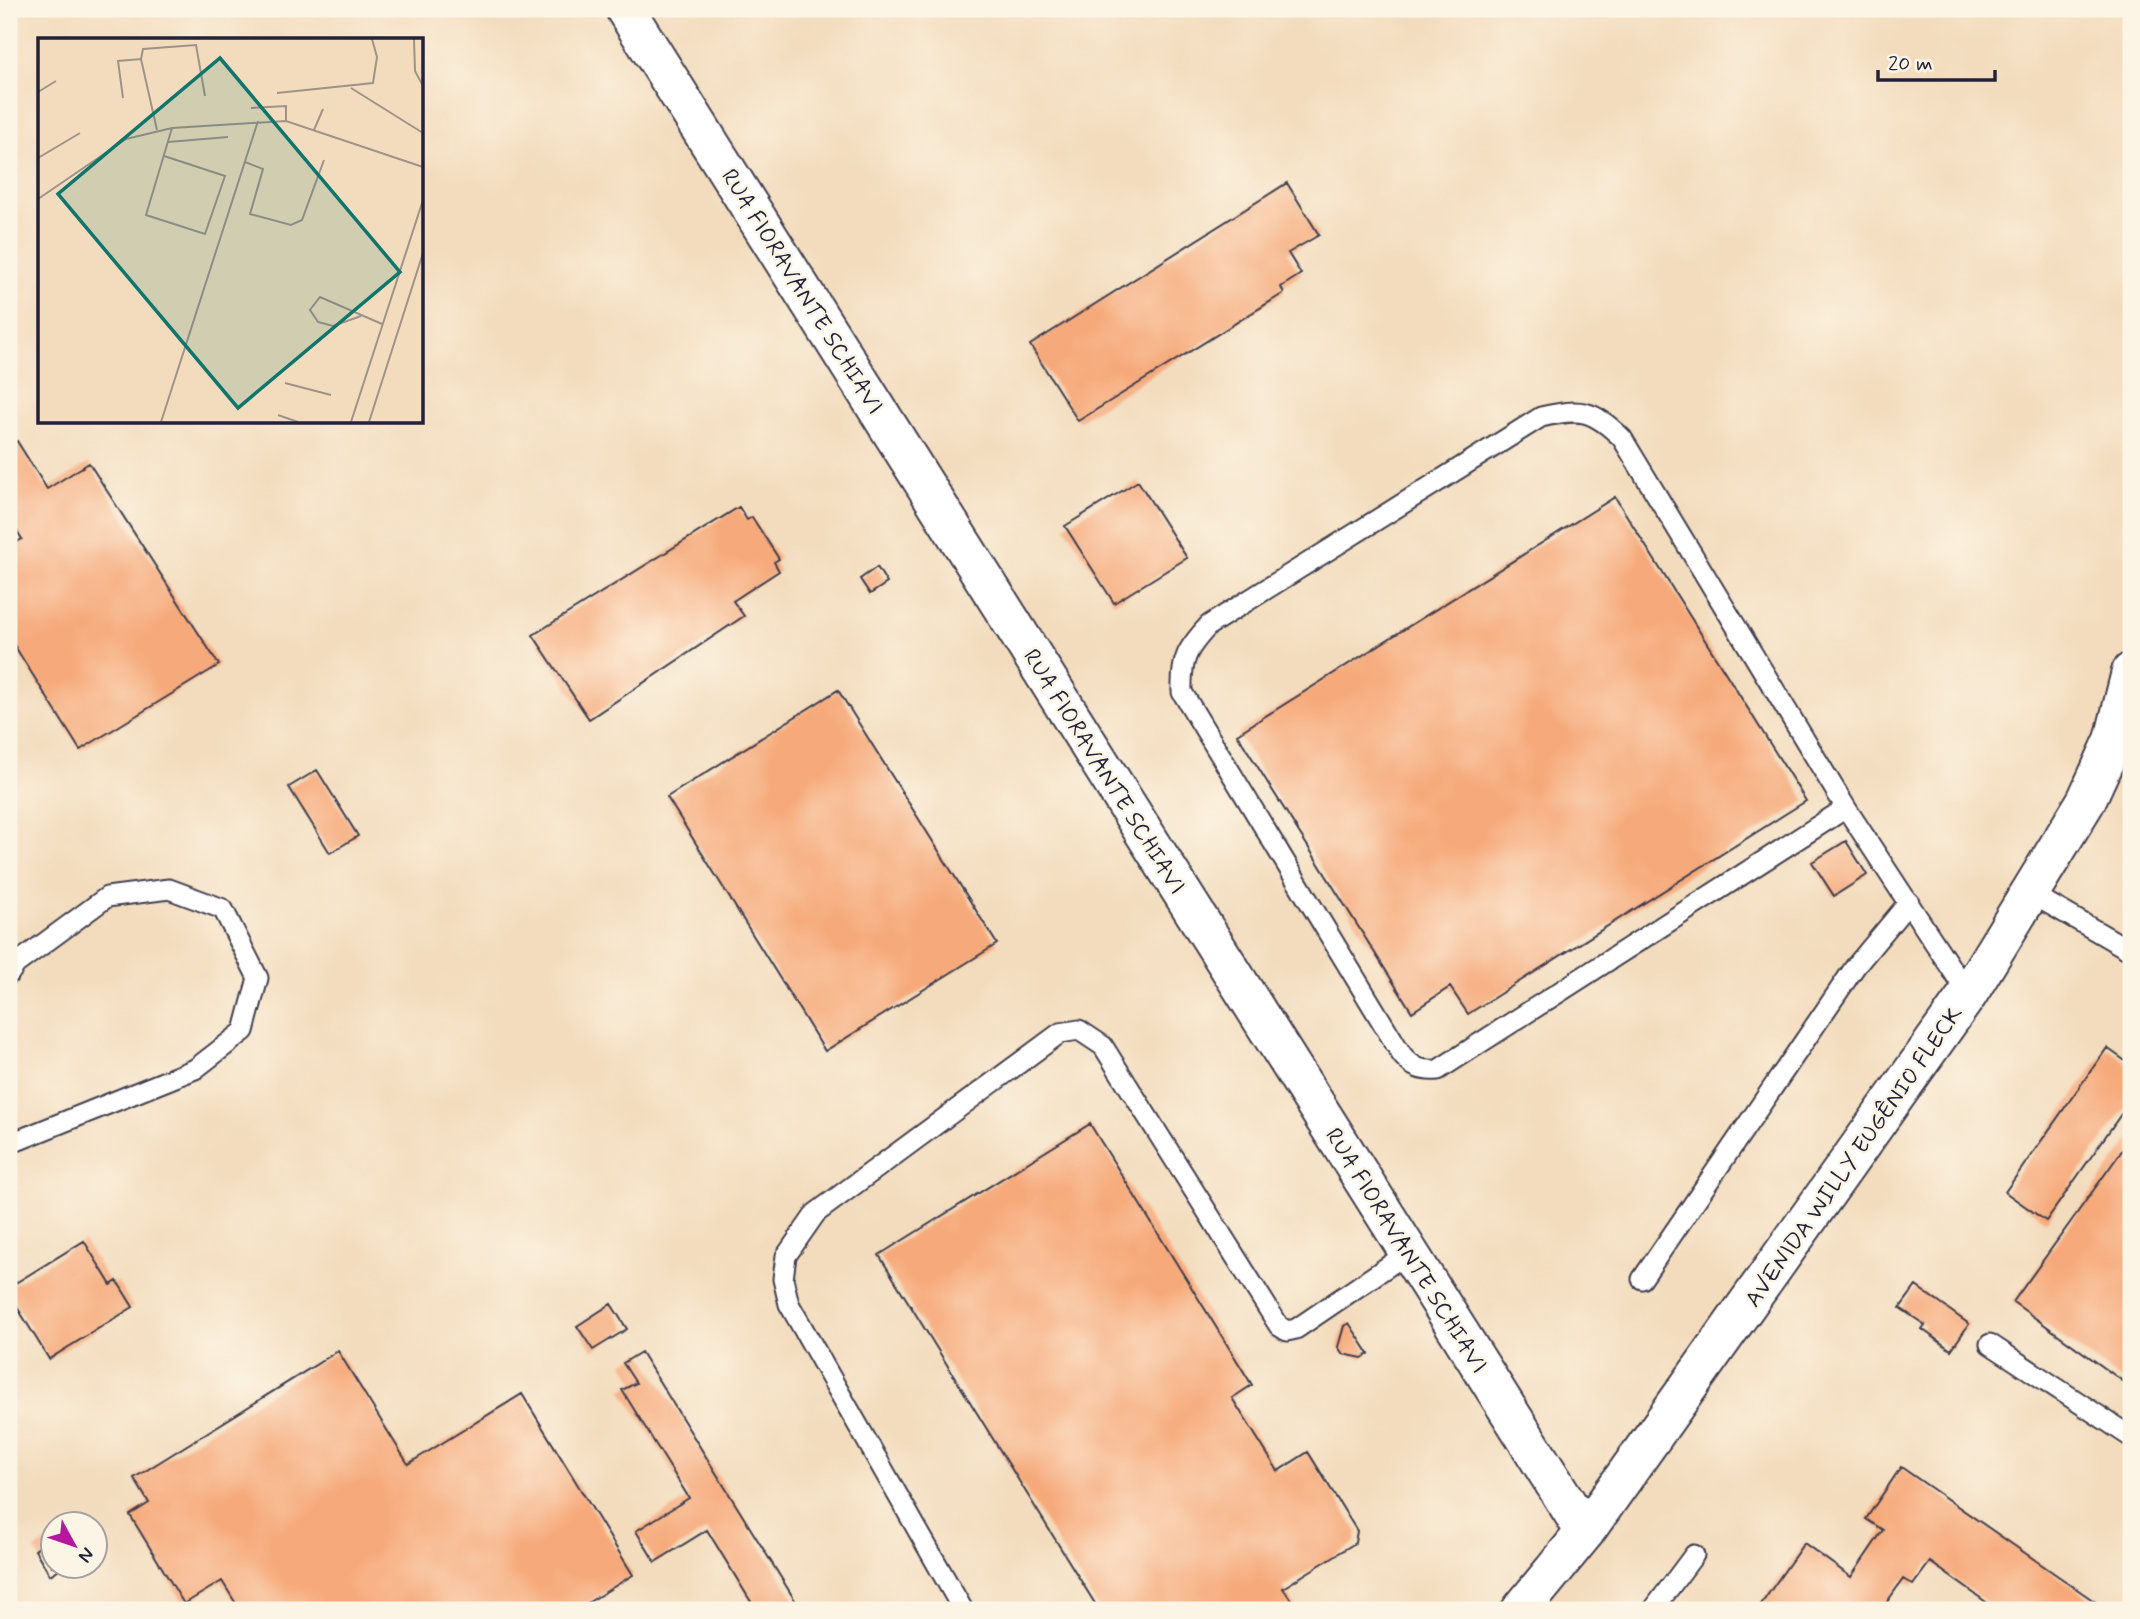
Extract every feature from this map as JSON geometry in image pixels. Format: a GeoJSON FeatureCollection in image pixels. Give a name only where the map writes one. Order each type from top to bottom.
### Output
{"type":"FeatureCollection","features":[{"type":"Feature","properties":{"kind":"street","name":"RUA FIORAVANTE SCHIAVI"},"geometry":{"type":"LineString","coordinates":[[625,9],[1585,1532]]}},
{"type":"Feature","properties":{"kind":"street","name":"AVENIDA WILLY EUGÊNIO FLECK"},"geometry":{"type":"LineString","coordinates":[[1521,1610],[1585,1532],[1968,994],[2032,894],[2086,802],[2114,740],[2131,672]]}},
{"type":"Feature","properties":{"kind":"lane"},"geometry":{"type":"LineString","coordinates":[[1846,807],[1438,1070],[1422,1070],[1410,1065],[1402,1055],[1182,692],[1181,666],[1190,646],[1209,625],[1244,603],[1541,417],[1567,411],[1587,411],[1604,420],[1622,438],[1846,807],[1968,994]]}},
{"type":"Feature","properties":{"kind":"lane"},"geometry":{"type":"LineString","coordinates":[[9,974],[16,964],[107,897],[169,888],[223,909],[258,978],[243,1031],[195,1069],[9,1144]]}},
{"type":"Feature","properties":{"kind":"lane"},"geometry":{"type":"LineString","coordinates":[[2032,894],[2131,951]]}},
{"type":"Feature","properties":{"kind":"lane"},"geometry":{"type":"LineString","coordinates":[[1642,1279],[1855,967],[1909,902]]}},
{"type":"Feature","properties":{"kind":"lane"},"geometry":{"type":"LineString","coordinates":[[963,1610],[789,1304],[783,1279],[786,1256],[816,1213],[1060,1033],[1079,1030],[1103,1046],[1279,1326],[1287,1331],[1296,1329],[1409,1252]]}},
{"type":"Feature","properties":{"kind":"lane"},"geometry":{"type":"LineString","coordinates":[[1990,1344],[2131,1437]]}},
{"type":"Feature","properties":{"kind":"lane"},"geometry":{"type":"LineString","coordinates":[[1653,1610],[1694,1555]]}},
{"type":"Feature","properties":{"kind":"building"},"geometry":{"type":"Polygon","coordinates":[[[1287,183],[1319,235],[1288,253],[1301,274],[1281,287],[1284,293],[1078,421],[1030,345],[1287,183]]]}},
{"type":"Feature","properties":{"kind":"building"},"geometry":{"type":"Polygon","coordinates":[[[17,441],[47,489],[89,463],[219,665],[80,750],[9,637],[9,547],[22,539],[9,518],[9,445],[17,441]]]}},
{"type":"Feature","properties":{"kind":"building"},"geometry":{"type":"Polygon","coordinates":[[[1138,481],[1187,558],[1114,603],[1065,526],[1138,481]]]}},
{"type":"Feature","properties":{"kind":"building"},"geometry":{"type":"Polygon","coordinates":[[[1615,497],[1806,801],[1468,1014],[1450,987],[1412,1012],[1237,734],[1615,497]]]}},
{"type":"Feature","properties":{"kind":"building"},"geometry":{"type":"Polygon","coordinates":[[[739,507],[747,520],[752,517],[779,559],[774,562],[779,571],[733,601],[744,616],[589,719],[533,635],[739,507]]]}},
{"type":"Feature","properties":{"kind":"building"},"geometry":{"type":"Polygon","coordinates":[[[877,567],[887,583],[870,594],[860,579],[877,567]]]}},
{"type":"Feature","properties":{"kind":"building"},"geometry":{"type":"Polygon","coordinates":[[[838,690],[997,944],[825,1051],[667,797],[838,690]]]}},
{"type":"Feature","properties":{"kind":"building"},"geometry":{"type":"Polygon","coordinates":[[[317,770],[358,836],[330,853],[289,787],[317,770]]]}},
{"type":"Feature","properties":{"kind":"building"},"geometry":{"type":"Polygon","coordinates":[[[1846,841],[1867,875],[1834,896],[1812,862],[1846,841]]]}},
{"type":"Feature","properties":{"kind":"building"},"geometry":{"type":"Polygon","coordinates":[[[2107,1048],[2131,1065],[2131,1100],[2046,1221],[2005,1192],[2107,1048]]]}},
{"type":"Feature","properties":{"kind":"building"},"geometry":{"type":"Polygon","coordinates":[[[1090,1124],[1252,1385],[1232,1398],[1278,1471],[1308,1452],[1357,1531],[1355,1543],[1283,1588],[1298,1610],[1099,1610],[879,1255],[1090,1124]]]}},
{"type":"Feature","properties":{"kind":"building"},"geometry":{"type":"Polygon","coordinates":[[[2131,1138],[2131,1387],[2013,1302],[2131,1138]]]}},
{"type":"Feature","properties":{"kind":"building"},"geometry":{"type":"Polygon","coordinates":[[[84,1241],[111,1285],[117,1281],[133,1307],[49,1359],[9,1294],[9,1287],[84,1241]]]}},
{"type":"Feature","properties":{"kind":"building"},"geometry":{"type":"Polygon","coordinates":[[[1916,1286],[1969,1324],[1951,1350],[1922,1329],[1925,1325],[1900,1308],[1916,1286]]]}},
{"type":"Feature","properties":{"kind":"building"},"geometry":{"type":"Polygon","coordinates":[[[611,1304],[627,1329],[593,1350],[577,1326],[611,1304]]]}},
{"type":"Feature","properties":{"kind":"building"},"geometry":{"type":"Polygon","coordinates":[[[1349,1323],[1369,1354],[1362,1358],[1343,1354],[1338,1347],[1344,1326],[1349,1323]]]}},
{"type":"Feature","properties":{"kind":"building"},"geometry":{"type":"Polygon","coordinates":[[[338,1351],[408,1464],[522,1394],[633,1575],[576,1610],[240,1610],[222,1581],[184,1604],[130,1515],[149,1503],[134,1478],[338,1351]]]}},
{"type":"Feature","properties":{"kind":"building"},"geometry":{"type":"Polygon","coordinates":[[[641,1352],[801,1610],[756,1610],[707,1530],[655,1562],[636,1531],[689,1498],[622,1390],[636,1383],[623,1363],[641,1352]]]}},
{"type":"Feature","properties":{"kind":"building"},"geometry":{"type":"Polygon","coordinates":[[[1901,1467],[2107,1610],[1981,1610],[1986,1602],[1930,1562],[1913,1585],[1903,1579],[1887,1602],[1896,1608],[1894,1610],[1757,1610],[1804,1543],[1851,1577],[1883,1530],[1866,1519],[1901,1467]]]}}]}
